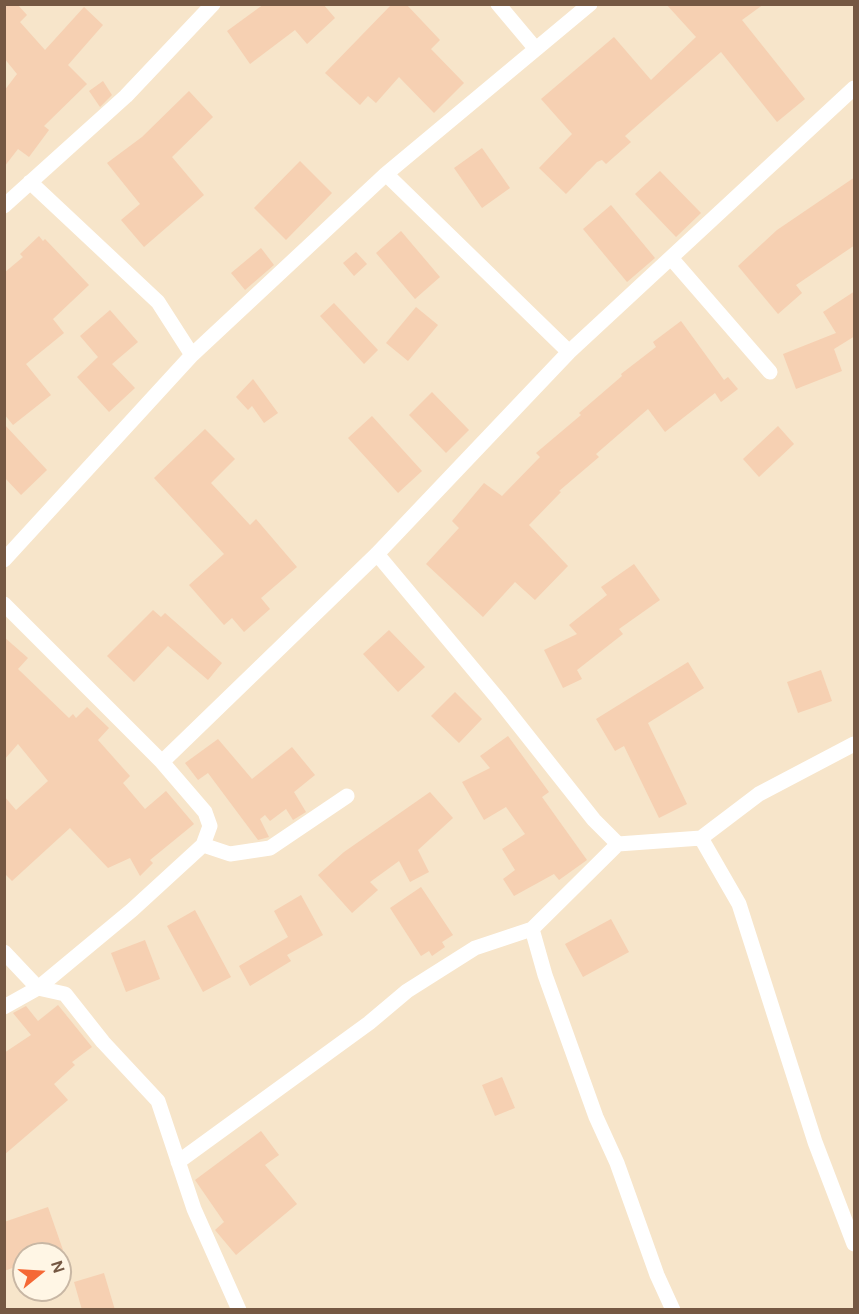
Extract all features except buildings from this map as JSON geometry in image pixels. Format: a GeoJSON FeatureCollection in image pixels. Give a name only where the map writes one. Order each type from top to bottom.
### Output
{"type":"FeatureCollection","features":[{"type":"Feature","properties":{"kind":"street"},"geometry":{"type":"LineString","coordinates":[[4,206],[68,151],[126,96],[213,4]]}},
{"type":"Feature","properties":{"kind":"street"},"geometry":{"type":"LineString","coordinates":[[498,4],[535,48]]}},
{"type":"Feature","properties":{"kind":"street"},"geometry":{"type":"LineString","coordinates":[[4,560],[192,355],[386,174],[590,4]]}},
{"type":"Feature","properties":{"kind":"street"},"geometry":{"type":"LineString","coordinates":[[162,762],[377,554],[569,352],[855,88]]}},
{"type":"Feature","properties":{"kind":"street"},"geometry":{"type":"LineString","coordinates":[[386,174],[569,352]]}},
{"type":"Feature","properties":{"kind":"street"},"geometry":{"type":"LineString","coordinates":[[30,182],[158,302],[192,355]]}},
{"type":"Feature","properties":{"kind":"street"},"geometry":{"type":"LineString","coordinates":[[671,258],[770,372]]}},
{"type":"Feature","properties":{"kind":"street"},"geometry":{"type":"LineString","coordinates":[[377,554],[507,709],[594,820],[618,844]]}},
{"type":"Feature","properties":{"kind":"street"},"geometry":{"type":"LineString","coordinates":[[4,604],[162,762],[205,812],[210,826],[203,845],[132,910],[38,988],[4,1007]]}},
{"type":"Feature","properties":{"kind":"street"},"geometry":{"type":"LineString","coordinates":[[178,1162],[369,1023],[407,991],[475,948],[532,929],[618,844],[701,838],[759,794],[855,744]]}},
{"type":"Feature","properties":{"kind":"street"},"geometry":{"type":"LineString","coordinates":[[203,845],[230,854],[270,848],[347,796]]}},
{"type":"Feature","properties":{"kind":"street"},"geometry":{"type":"LineString","coordinates":[[701,838],[739,904],[815,1142],[855,1244]]}},
{"type":"Feature","properties":{"kind":"street"},"geometry":{"type":"LineString","coordinates":[[532,929],[545,975],[596,1117],[617,1163],[657,1275],[673,1310]]}},
{"type":"Feature","properties":{"kind":"street"},"geometry":{"type":"LineString","coordinates":[[4,952],[38,988],[65,994],[103,1042],[158,1101],[194,1209],[239,1310]]}},
{"type":"Feature","properties":{"kind":"shaded area"},"geometry":{"type":"Polygon","coordinates":[[[5,5],[854,5],[854,1309],[5,1310],[5,5]]]}}]}
